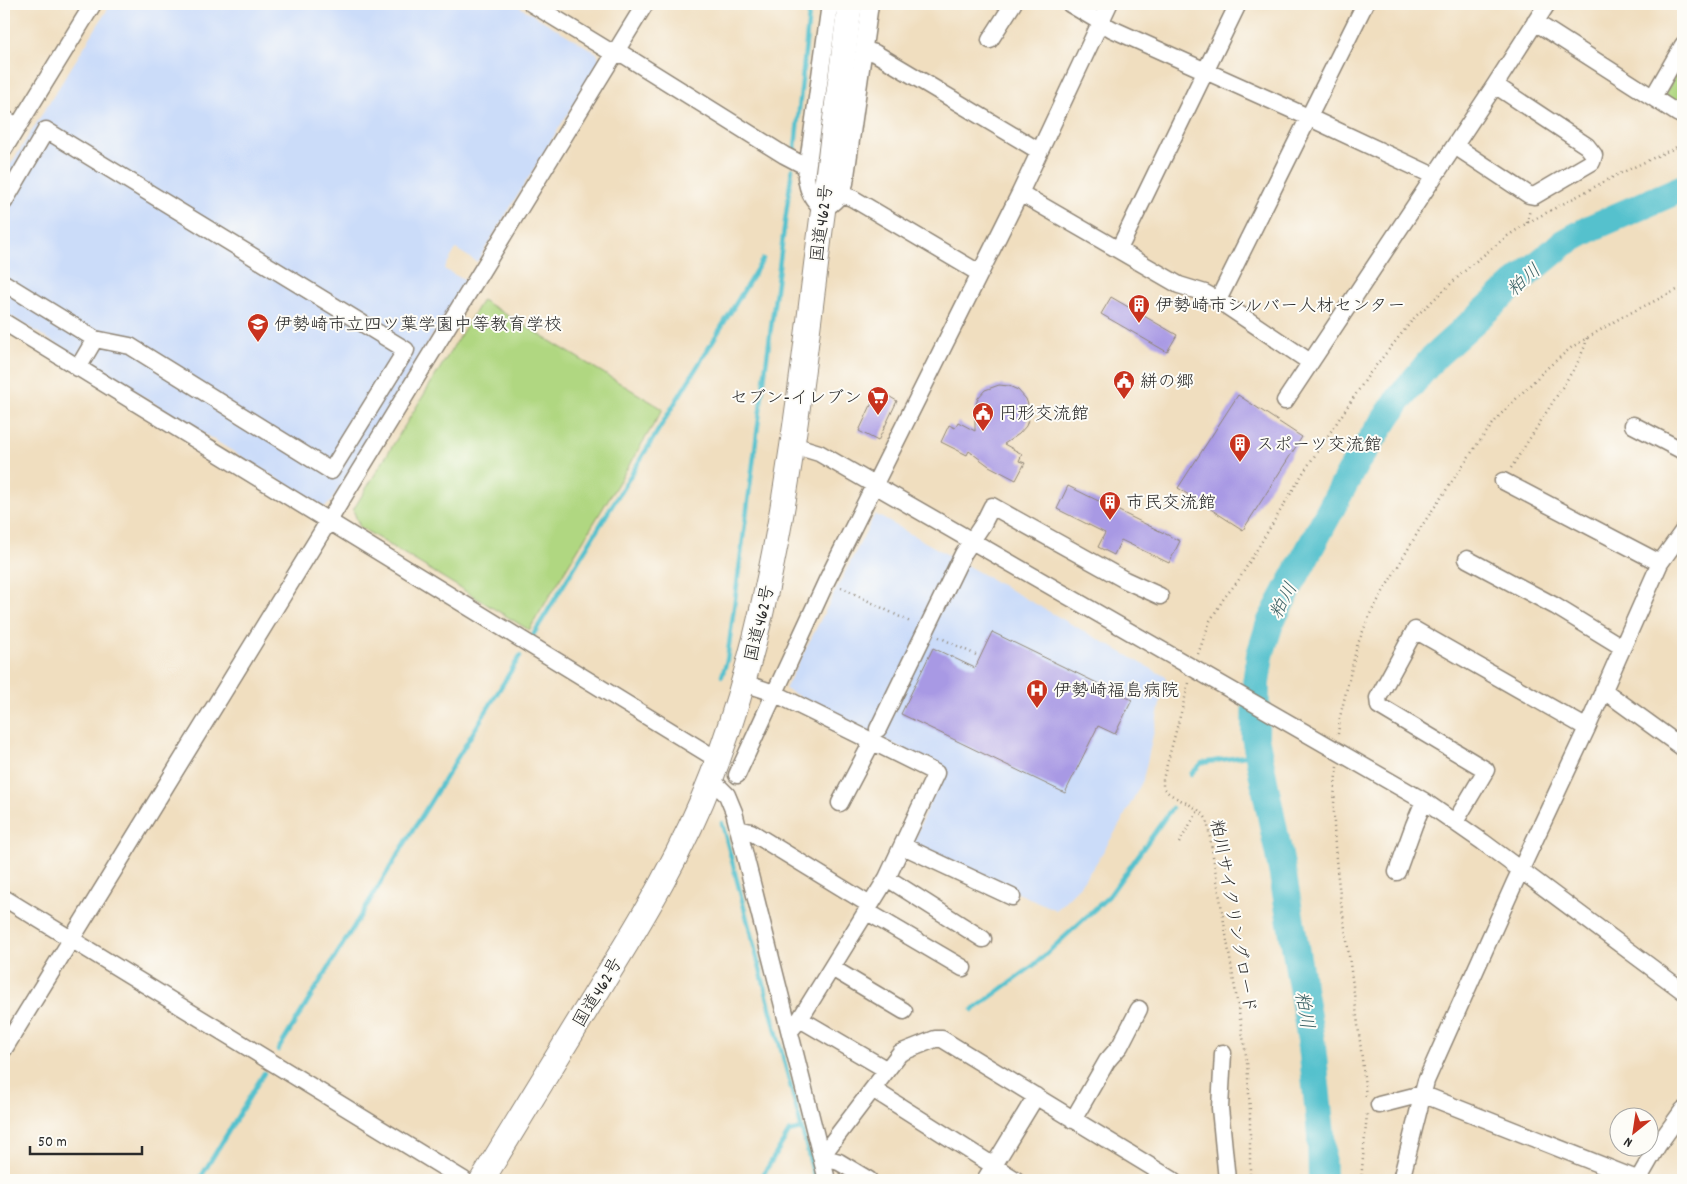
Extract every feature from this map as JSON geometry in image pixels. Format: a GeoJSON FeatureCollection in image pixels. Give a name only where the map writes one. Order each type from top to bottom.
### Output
{"type":"FeatureCollection","features":[{"type":"Feature","properties":{"kind":"highway","name":"国道462号"},"geometry":{"type":"LineString","coordinates":[[482,1180],[647,909],[681,846],[714,769],[744,683],[767,591],[793,445],[850,4]]}},
{"type":"Feature","properties":{"kind":"street"},"geometry":{"type":"LineString","coordinates":[[532,4],[614,54],[624,55],[784,155],[807,167]]}},
{"type":"Feature","properties":{"kind":"street"},"geometry":{"type":"LineString","coordinates":[[4,1049],[645,4]]}},
{"type":"Feature","properties":{"kind":"street"},"geometry":{"type":"LineString","coordinates":[[830,4],[806,177],[812,200],[823,210],[842,194],[845,183],[870,4]]}},
{"type":"Feature","properties":{"kind":"street"},"geometry":{"type":"LineString","coordinates":[[990,40],[1013,4]]}},
{"type":"Feature","properties":{"kind":"street"},"geometry":{"type":"LineString","coordinates":[[1070,4],[1100,22],[1434,176]]}},
{"type":"Feature","properties":{"kind":"street"},"geometry":{"type":"LineString","coordinates":[[737,775],[827,580],[1020,192],[1109,4]]}},
{"type":"Feature","properties":{"kind":"street"},"geometry":{"type":"LineString","coordinates":[[1119,249],[1238,4]]}},
{"type":"Feature","properties":{"kind":"street"},"geometry":{"type":"LineString","coordinates":[[1218,300],[1365,4]]}},
{"type":"Feature","properties":{"kind":"street"},"geometry":{"type":"LineString","coordinates":[[1285,401],[1495,86],[1547,4]]}},
{"type":"Feature","properties":{"kind":"street"},"geometry":{"type":"LineString","coordinates":[[4,149],[88,6]]}},
{"type":"Feature","properties":{"kind":"street"},"geometry":{"type":"LineString","coordinates":[[1535,22],[1677,113],[1683,123]]}},
{"type":"Feature","properties":{"kind":"street"},"geometry":{"type":"LineString","coordinates":[[1653,97],[1683,45]]}},
{"type":"Feature","properties":{"kind":"street"},"geometry":{"type":"LineString","coordinates":[[864,50],[875,53],[1039,151]]}},
{"type":"Feature","properties":{"kind":"street"},"geometry":{"type":"LineString","coordinates":[[1455,146],[1529,195],[1534,196],[1592,162],[1594,155],[1587,146],[1495,86]]}},
{"type":"Feature","properties":{"kind":"street"},"geometry":{"type":"LineString","coordinates":[[4,118],[18,127]]}},
{"type":"Feature","properties":{"kind":"street"},"geometry":{"type":"LineString","coordinates":[[4,202],[46,130],[426,363]]}},
{"type":"Feature","properties":{"kind":"street"},"geometry":{"type":"LineString","coordinates":[[1020,192],[1179,285],[1205,293],[1218,300],[1310,362]]}},
{"type":"Feature","properties":{"kind":"street"},"geometry":{"type":"LineString","coordinates":[[842,194],[852,198],[979,273]]}},
{"type":"Feature","properties":{"kind":"street"},"geometry":{"type":"LineString","coordinates":[[4,283],[96,339],[130,346],[331,471],[406,350]]}},
{"type":"Feature","properties":{"kind":"street"},"geometry":{"type":"LineString","coordinates":[[4,322],[328,522],[714,769],[721,788],[729,800],[795,1025],[827,1180]]}},
{"type":"Feature","properties":{"kind":"street"},"geometry":{"type":"LineString","coordinates":[[78,368],[96,339]]}},
{"type":"Feature","properties":{"kind":"street"},"geometry":{"type":"LineString","coordinates":[[1633,425],[1683,451]]}},
{"type":"Feature","properties":{"kind":"street"},"geometry":{"type":"LineString","coordinates":[[793,445],[819,453],[971,541],[1194,677],[1335,742],[1455,822],[1683,991]]}},
{"type":"Feature","properties":{"kind":"street"},"geometry":{"type":"LineString","coordinates":[[1502,481],[1660,564]]}},
{"type":"Feature","properties":{"kind":"street"},"geometry":{"type":"LineString","coordinates":[[840,803],[963,554],[992,506],[1125,580],[1160,596]]}},
{"type":"Feature","properties":{"kind":"street"},"geometry":{"type":"LineString","coordinates":[[1401,1180],[1426,1081],[1660,564],[1683,531]]}},
{"type":"Feature","properties":{"kind":"street"},"geometry":{"type":"LineString","coordinates":[[1467,559],[1555,606],[1622,647]]}},
{"type":"Feature","properties":{"kind":"street"},"geometry":{"type":"LineString","coordinates":[[1455,822],[1486,770],[1379,706],[1378,698],[1415,630],[1587,728]]}},
{"type":"Feature","properties":{"kind":"street"},"geometry":{"type":"LineString","coordinates":[[744,683],[774,693],[875,735],[936,773],[887,878],[795,1025]]}},
{"type":"Feature","properties":{"kind":"street"},"geometry":{"type":"LineString","coordinates":[[1603,690],[1683,748]]}},
{"type":"Feature","properties":{"kind":"street"},"geometry":{"type":"LineString","coordinates":[[1397,872],[1424,801]]}},
{"type":"Feature","properties":{"kind":"street"},"geometry":{"type":"LineString","coordinates":[[738,829],[751,832],[963,968]]}},
{"type":"Feature","properties":{"kind":"street"},"geometry":{"type":"LineString","coordinates":[[903,846],[1012,897]]}},
{"type":"Feature","properties":{"kind":"street"},"geometry":{"type":"LineString","coordinates":[[887,878],[983,940]]}},
{"type":"Feature","properties":{"kind":"street"},"geometry":{"type":"LineString","coordinates":[[4,898],[464,1180]]}},
{"type":"Feature","properties":{"kind":"street"},"geometry":{"type":"LineString","coordinates":[[832,968],[904,1011]]}},
{"type":"Feature","properties":{"kind":"street"},"geometry":{"type":"LineString","coordinates":[[1073,1120],[1107,1061],[1120,1046],[1139,1009]]}},
{"type":"Feature","properties":{"kind":"street"},"geometry":{"type":"LineString","coordinates":[[795,1025],[887,1070]]}},
{"type":"Feature","properties":{"kind":"street"},"geometry":{"type":"LineString","coordinates":[[821,1157],[874,1090],[900,1053],[935,1039],[942,1039],[1165,1178]]}},
{"type":"Feature","properties":{"kind":"street"},"geometry":{"type":"LineString","coordinates":[[1223,1053],[1220,1108],[1227,1180]]}},
{"type":"Feature","properties":{"kind":"street"},"geometry":{"type":"LineString","coordinates":[[874,1090],[989,1173],[1016,1180]]}},
{"type":"Feature","properties":{"kind":"street"},"geometry":{"type":"LineString","coordinates":[[1371,1105],[1422,1094],[1638,1180],[1658,1144],[1683,1110]]}},
{"type":"Feature","properties":{"kind":"street"},"geometry":{"type":"LineString","coordinates":[[989,1173],[1036,1096]]}},
{"type":"Feature","properties":{"kind":"street"},"geometry":{"type":"LineString","coordinates":[[821,1157],[839,1162],[869,1180]]}},
{"type":"Feature","properties":{"kind":"path"},"geometry":{"type":"LineString","coordinates":[[1198,655],[1210,621],[1224,598],[1238,581],[1303,473],[1370,374],[1415,318],[1470,266],[1506,237],[1617,175],[1682,145],[1683,123]]}},
{"type":"Feature","properties":{"kind":"path"},"geometry":{"type":"LineString","coordinates":[[1335,742],[1360,635],[1370,614],[1421,527],[1476,446],[1499,416],[1546,369],[1572,347],[1622,317],[1683,287]]}},
{"type":"Feature","properties":{"kind":"path"},"geometry":{"type":"LineString","coordinates":[[1502,481],[1577,364],[1587,338]]}},
{"type":"Feature","properties":{"kind":"path"},"geometry":{"type":"LineString","coordinates":[[827,580],[976,655]]}},
{"type":"Feature","properties":{"kind":"path","name":"粕川サイクリングロード"},"geometry":{"type":"LineString","coordinates":[[1194,677],[1163,779],[1163,788],[1199,809],[1208,820],[1247,1061],[1250,1111],[1250,1180]]}},
{"type":"Feature","properties":{"kind":"path"},"geometry":{"type":"LineString","coordinates":[[1336,767],[1334,782],[1334,830],[1338,880],[1371,1105],[1361,1180]]}},
{"type":"Feature","properties":{"kind":"path"},"geometry":{"type":"LineString","coordinates":[[1179,843],[1199,809]]}},
{"type":"Feature","properties":{"kind":"shaded area"},"geometry":{"type":"Polygon","coordinates":[[[111,4],[515,4],[597,53],[600,61],[477,262],[456,249],[444,269],[466,281],[330,503],[324,507],[4,312],[4,175],[111,4]]]}},
{"type":"Feature","properties":{"kind":"shaded area"},"geometry":{"type":"Polygon","coordinates":[[[875,514],[1166,677],[1143,780],[1120,824],[1095,865],[1077,889],[1056,910],[912,845],[943,769],[785,689],[875,514]]]}},
{"type":"Feature","properties":{"kind":"green space"},"geometry":{"type":"Polygon","coordinates":[[[1683,62],[1683,108],[1668,100],[1666,92],[1683,62]]]}},
{"type":"Feature","properties":{"kind":"green space"},"geometry":{"type":"Polygon","coordinates":[[[482,300],[663,409],[529,630],[360,527],[353,510],[482,300]]]}},
{"type":"Feature","properties":{"kind":"building","name":"伊勢崎市シルバー人材センター"},"geometry":{"type":"Polygon","coordinates":[[[1111,297],[1177,335],[1167,352],[1101,314],[1111,297]]]}},
{"type":"Feature","properties":{"kind":"building","name":"円形交流館"},"geometry":{"type":"Polygon","coordinates":[[[999,385],[1009,386],[1018,390],[1026,399],[1029,407],[1029,417],[1026,426],[1019,434],[1004,444],[1022,454],[1019,461],[1025,463],[1016,480],[989,466],[969,451],[967,455],[941,442],[949,425],[955,428],[958,422],[975,431],[975,408],[978,398],[985,390],[999,385]]]}},
{"type":"Feature","properties":{"kind":"building","name":"セブン-イレブン"},"geometry":{"type":"Polygon","coordinates":[[[878,390],[897,401],[878,441],[859,431],[878,390]]]}},
{"type":"Feature","properties":{"kind":"building","name":"スポーツ交流館"},"geometry":{"type":"Polygon","coordinates":[[[1238,395],[1302,437],[1243,530],[1178,488],[1238,395]]]}},
{"type":"Feature","properties":{"kind":"building","name":"市民交流館"},"geometry":{"type":"Polygon","coordinates":[[[1068,486],[1180,541],[1169,563],[1121,540],[1114,555],[1098,547],[1105,533],[1057,509],[1068,486]]]}},
{"type":"Feature","properties":{"kind":"building"},"geometry":{"type":"Polygon","coordinates":[[[992,632],[1132,700],[1115,734],[1098,726],[1065,793],[901,714],[933,648],[975,668],[992,632]]]}},
{"type":"Feature","properties":{"kind":"waterway"},"geometry":{"type":"LineString","coordinates":[[795,148],[810,4]]}},
{"type":"Feature","properties":{"kind":"waterway"},"geometry":{"type":"LineString","coordinates":[[722,676],[727,660],[792,169]]}},
{"type":"Feature","properties":{"kind":"waterway","name":"粕川"},"geometry":{"type":"LineString","coordinates":[[1322,1180],[1321,1135],[1312,1046],[1282,870],[1255,737],[1256,683],[1260,655],[1270,623],[1356,462],[1400,398],[1433,358],[1517,282],[1564,243],[1593,227],[1683,188]]}},
{"type":"Feature","properties":{"kind":"waterway"},"geometry":{"type":"LineString","coordinates":[[533,635],[763,259]]}},
{"type":"Feature","properties":{"kind":"waterway"},"geometry":{"type":"LineString","coordinates":[[278,1050],[520,656]]}},
{"type":"Feature","properties":{"kind":"waterway"},"geometry":{"type":"LineString","coordinates":[[1191,774],[1202,763],[1258,754]]}},
{"type":"Feature","properties":{"kind":"waterway"},"geometry":{"type":"LineString","coordinates":[[973,1010],[1034,965],[1109,896],[1172,808]]}},
{"type":"Feature","properties":{"kind":"waterway"},"geometry":{"type":"LineString","coordinates":[[722,823],[815,1180]]}},
{"type":"Feature","properties":{"kind":"waterway"},"geometry":{"type":"LineString","coordinates":[[4,1061],[10,1052]]}},
{"type":"Feature","properties":{"kind":"waterway"},"geometry":{"type":"LineString","coordinates":[[199,1180],[264,1073]]}},
{"type":"Feature","properties":{"kind":"waterway"},"geometry":{"type":"LineString","coordinates":[[760,1180],[789,1132],[801,1129]]}},
{"type":"Feature","properties":{"kind":"place","name":"伊勢崎市シルバー人材センター"},"geometry":{"type":"Point","coordinates":[1139,324]}},
{"type":"Feature","properties":{"kind":"place","name":"伊勢崎市立四ツ葉学園中等教育学校"},"geometry":{"type":"Point","coordinates":[258,343]}},
{"type":"Feature","properties":{"kind":"place","name":"絣の郷"},"geometry":{"type":"Point","coordinates":[1124,400]}},
{"type":"Feature","properties":{"kind":"place","name":"セブン-イレブン"},"geometry":{"type":"Point","coordinates":[878,416]}},
{"type":"Feature","properties":{"kind":"place","name":"円形交流館"},"geometry":{"type":"Point","coordinates":[983,432]}},
{"type":"Feature","properties":{"kind":"place","name":"スポーツ交流館"},"geometry":{"type":"Point","coordinates":[1240,463]}},
{"type":"Feature","properties":{"kind":"place","name":"市民交流館"},"geometry":{"type":"Point","coordinates":[1110,521]}},
{"type":"Feature","properties":{"kind":"place","name":"伊勢崎福島病院"},"geometry":{"type":"Point","coordinates":[1037,709]}}]}
